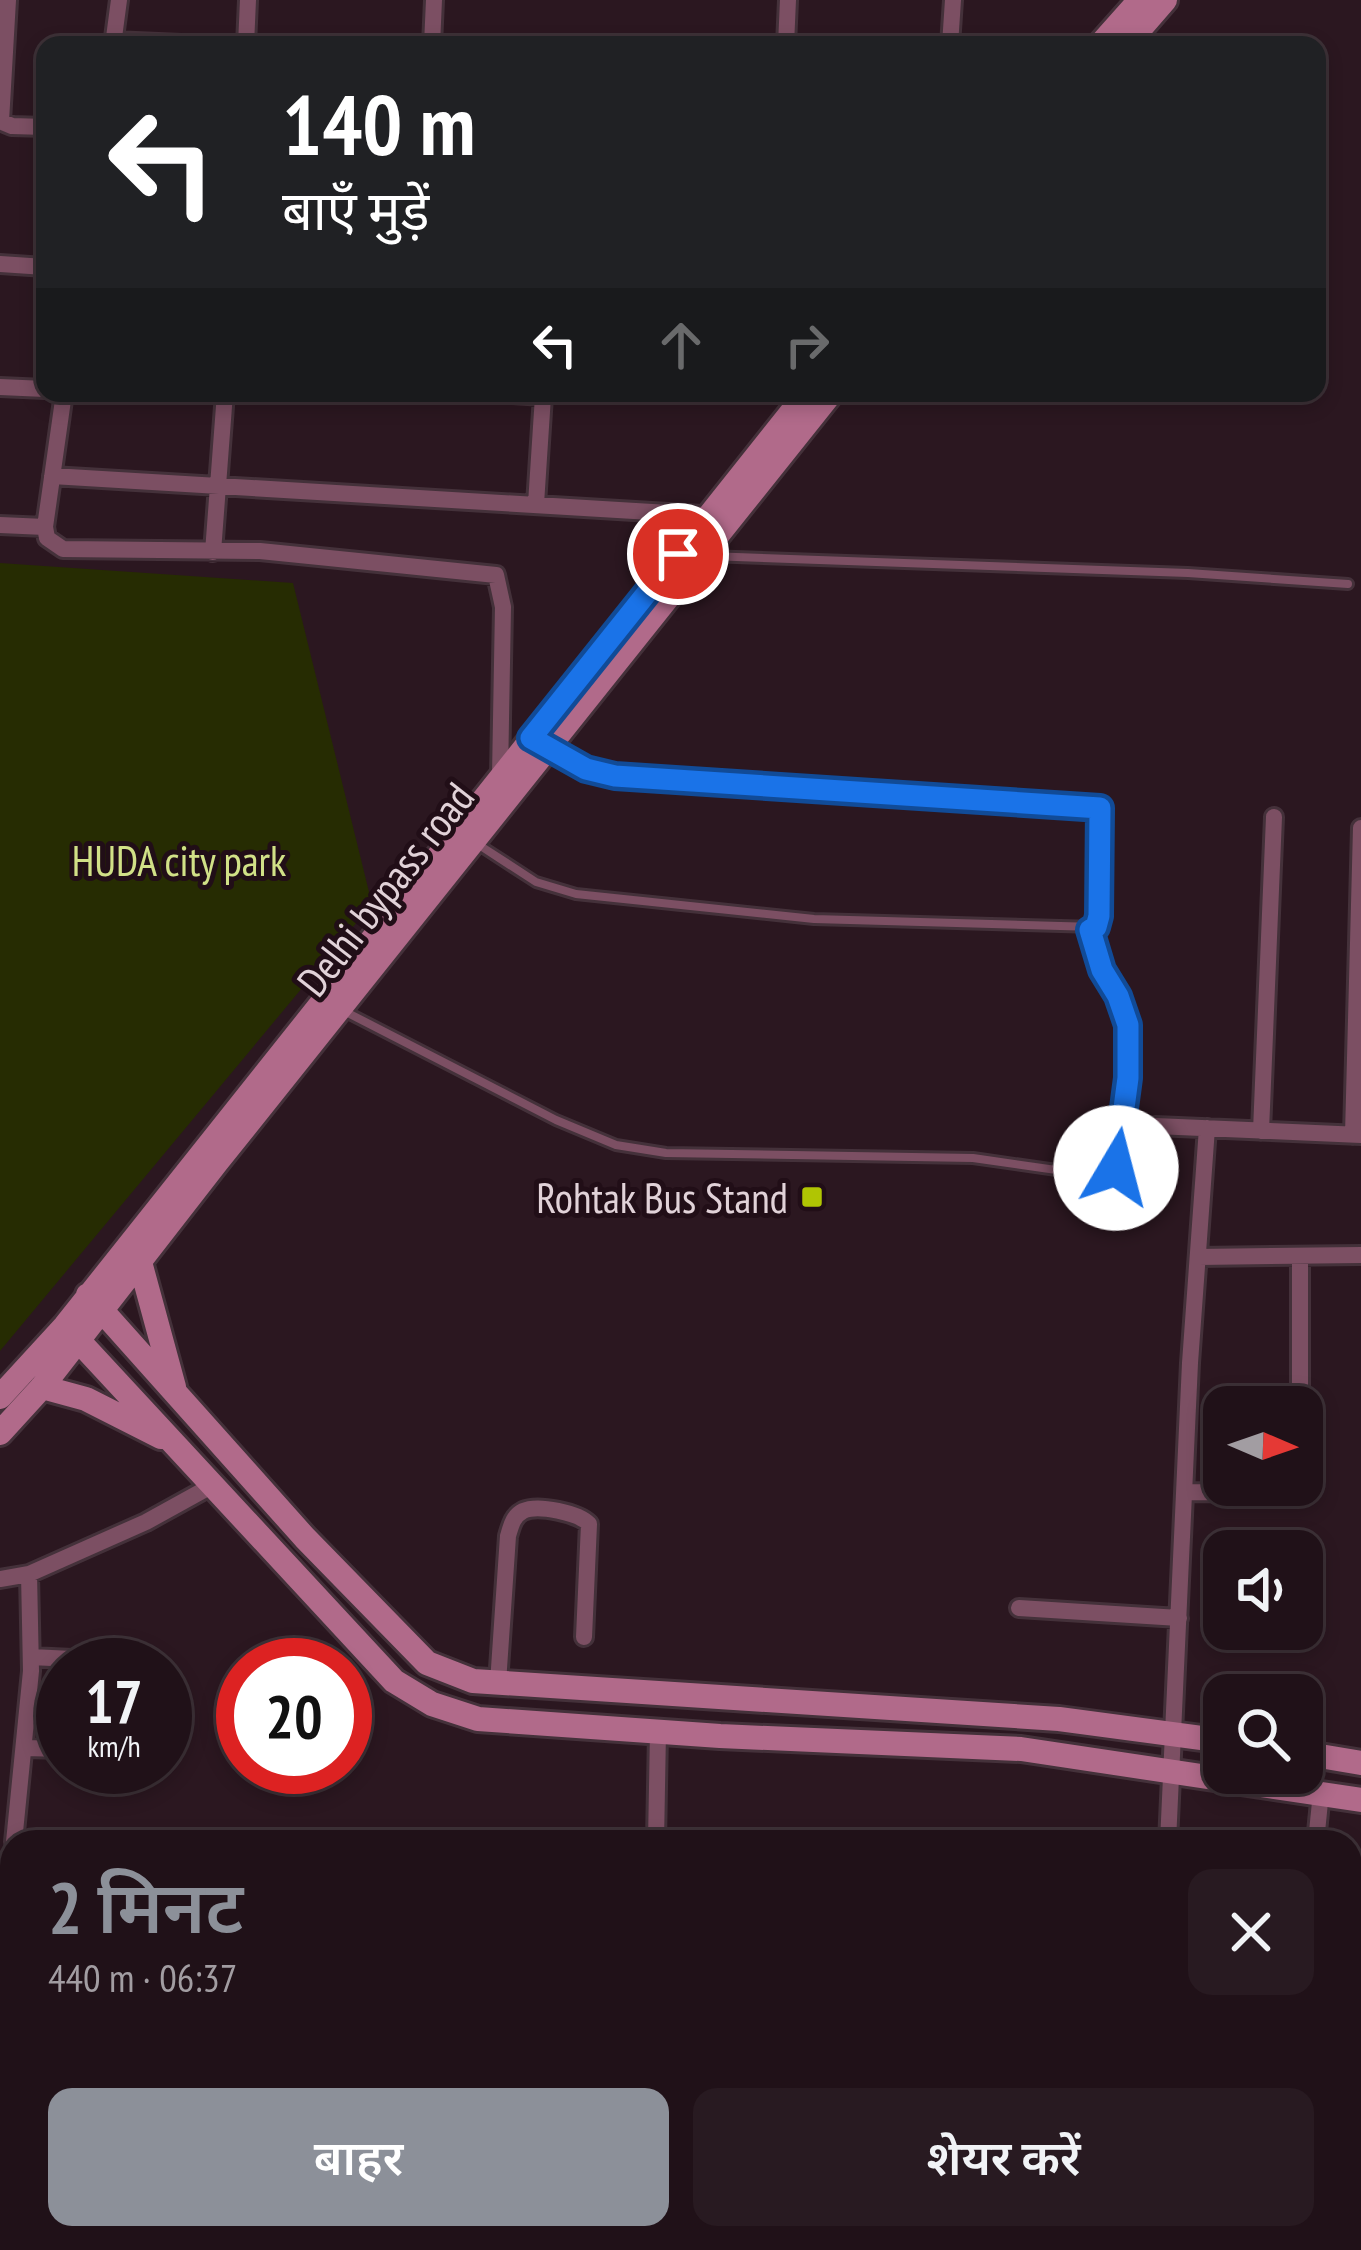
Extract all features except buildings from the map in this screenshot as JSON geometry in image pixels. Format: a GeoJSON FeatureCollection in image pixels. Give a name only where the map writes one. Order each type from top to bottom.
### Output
{"type":"FeatureCollection","features":[{"type":"Feature","properties":{"kind":"main road"},"geometry":{"type":"LineString","coordinates":[[1108,36],[1140,0]]}},
{"type":"Feature","properties":{"kind":"main road"},"geometry":{"type":"LineString","coordinates":[[1134,36],[1165,0]]}},
{"type":"Feature","properties":{"kind":"main road","name":"Delhi bypass road"},"geometry":{"type":"LineString","coordinates":[[0,1433],[42,1387],[95,1303],[719,516],[801,402]]}},
{"type":"Feature","properties":{"kind":"main road","name":"Delhi bypass road"},"geometry":{"type":"LineString","coordinates":[[719,516],[823,402]]}},
{"type":"Feature","properties":{"kind":"main road","name":"Delhi bypass road"},"geometry":{"type":"LineString","coordinates":[[465,835],[500,776],[538,744]]}},
{"type":"Feature","properties":{"kind":"main road","name":"Delhi bypass road"},"geometry":{"type":"LineString","coordinates":[[95,1303],[140,1262],[330,1005]]}},
{"type":"Feature","properties":{"kind":"main road"},"geometry":{"type":"LineString","coordinates":[[140,1262],[175,1393]]}},
{"type":"Feature","properties":{"kind":"main road"},"geometry":{"type":"LineString","coordinates":[[95,1303],[305,1538],[427,1663],[473,1681],[1059,1719],[1203,1738]]}},
{"type":"Feature","properties":{"kind":"main road"},"geometry":{"type":"LineString","coordinates":[[72,1333],[394,1681],[432,1704],[478,1719],[1021,1750],[1203,1775]]}},
{"type":"Feature","properties":{"kind":"main road","name":"Delhi bypass road"},"geometry":{"type":"LineString","coordinates":[[0,1397],[72,1333]]}},
{"type":"Feature","properties":{"kind":"main road"},"geometry":{"type":"LineString","coordinates":[[42,1387],[86,1399],[174,1443]]}},
{"type":"Feature","properties":{"kind":"main road"},"geometry":{"type":"LineString","coordinates":[[1323,1757],[1361,1763]]}},
{"type":"Feature","properties":{"kind":"main road"},"geometry":{"type":"LineString","coordinates":[[1323,1792],[1361,1800]]}},
{"type":"Feature","properties":{"kind":"street"},"geometry":{"type":"LineString","coordinates":[[8,0],[0,121],[36,127]]}},
{"type":"Feature","properties":{"kind":"street"},"geometry":{"type":"LineString","coordinates":[[114,36],[119,0]]}},
{"type":"Feature","properties":{"kind":"street"},"geometry":{"type":"LineString","coordinates":[[246,36],[248,0]]}},
{"type":"Feature","properties":{"kind":"street"},"geometry":{"type":"LineString","coordinates":[[432,36],[434,0]]}},
{"type":"Feature","properties":{"kind":"street"},"geometry":{"type":"LineString","coordinates":[[786,36],[788,0]]}},
{"type":"Feature","properties":{"kind":"street"},"geometry":{"type":"LineString","coordinates":[[951,36],[953,0]]}},
{"type":"Feature","properties":{"kind":"street"},"geometry":{"type":"LineString","coordinates":[[0,263],[36,266]]}},
{"type":"Feature","properties":{"kind":"street"},"geometry":{"type":"LineString","coordinates":[[0,387],[36,389]]}},
{"type":"Feature","properties":{"kind":"street"},"geometry":{"type":"LineString","coordinates":[[63,402],[45,527],[46,538],[63,549],[260,551],[496,575],[503,607],[500,776]]}},
{"type":"Feature","properties":{"kind":"street"},"geometry":{"type":"LineString","coordinates":[[213,552],[223,402]]}},
{"type":"Feature","properties":{"kind":"street"},"geometry":{"type":"LineString","coordinates":[[536,504],[543,402]]}},
{"type":"Feature","properties":{"kind":"street"},"geometry":{"type":"LineString","coordinates":[[52,476],[719,516]]}},
{"type":"Feature","properties":{"kind":"street"},"geometry":{"type":"LineString","coordinates":[[0,525],[45,527]]}},
{"type":"Feature","properties":{"kind":"street"},"geometry":{"type":"LineString","coordinates":[[1261,1131],[1274,817]]}},
{"type":"Feature","properties":{"kind":"street"},"geometry":{"type":"LineString","coordinates":[[1155,1126],[1357,1135],[1361,828]]}},
{"type":"Feature","properties":{"kind":"street"},"geometry":{"type":"LineString","coordinates":[[1169,1830],[1207,1128]]}},
{"type":"Feature","properties":{"kind":"street"},"geometry":{"type":"LineString","coordinates":[[1300,1256],[1300,1386]]}},
{"type":"Feature","properties":{"kind":"street"},"geometry":{"type":"LineString","coordinates":[[1198,1257],[1361,1256]]}},
{"type":"Feature","properties":{"kind":"street"},"geometry":{"type":"LineString","coordinates":[[0,1579],[29,1574],[146,1522],[213,1485]]}},
{"type":"Feature","properties":{"kind":"street"},"geometry":{"type":"LineString","coordinates":[[1185,1492],[1203,1492]]}},
{"type":"Feature","properties":{"kind":"street"},"geometry":{"type":"LineString","coordinates":[[498,1683],[508,1536],[522,1511],[581,1516],[589,1524],[584,1637]]}},
{"type":"Feature","properties":{"kind":"street"},"geometry":{"type":"LineString","coordinates":[[15,1830],[26,1748],[29,1574]]}},
{"type":"Feature","properties":{"kind":"street"},"geometry":{"type":"LineString","coordinates":[[1019,1608],[1179,1618]]}},
{"type":"Feature","properties":{"kind":"street"},"geometry":{"type":"LineString","coordinates":[[31,1657],[36,1657]]}},
{"type":"Feature","properties":{"kind":"street"},"geometry":{"type":"LineString","coordinates":[[656,1830],[658,1732]]}},
{"type":"Feature","properties":{"kind":"street"},"geometry":{"type":"LineString","coordinates":[[26,1748],[36,1748]]}},
{"type":"Feature","properties":{"kind":"street"},"geometry":{"type":"LineString","coordinates":[[1317,1830],[1321,1794]]}},
{"type":"Feature","properties":{"kind":"lane"},"geometry":{"type":"LineString","coordinates":[[688,555],[1188,573],[1348,584]]}},
{"type":"Feature","properties":{"kind":"lane"},"geometry":{"type":"LineString","coordinates":[[465,835],[536,882],[576,894],[814,919],[1096,927],[1100,808],[1095,806],[615,776],[586,769],[538,744]]}},
{"type":"Feature","properties":{"kind":"lane"},"geometry":{"type":"LineString","coordinates":[[330,1005],[556,1120],[616,1145],[666,1153],[973,1158],[1105,1177],[1116,1168],[1128,1078],[1128,1025],[1102,970],[1090,930]]}},
{"type":"Feature","properties":{"kind":"green space","name":"HUDA city park"},"geometry":{"type":"Polygon","coordinates":[[[0,563],[293,583],[372,904],[0,1351],[0,563]]]}},
{"type":"Feature","properties":{"kind":"place","name":"Rohtak Bus Stand"},"geometry":{"type":"Point","coordinates":[812,1197]}},
{"type":"Feature","properties":{"kind":"route"},"geometry":{"type":"LineString","coordinates":[[678,554],[531,738],[586,769],[615,776],[1100,808],[1099,916],[1090,930],[1102,970],[1128,1025],[1128,1078],[1116,1168]]}}]}
